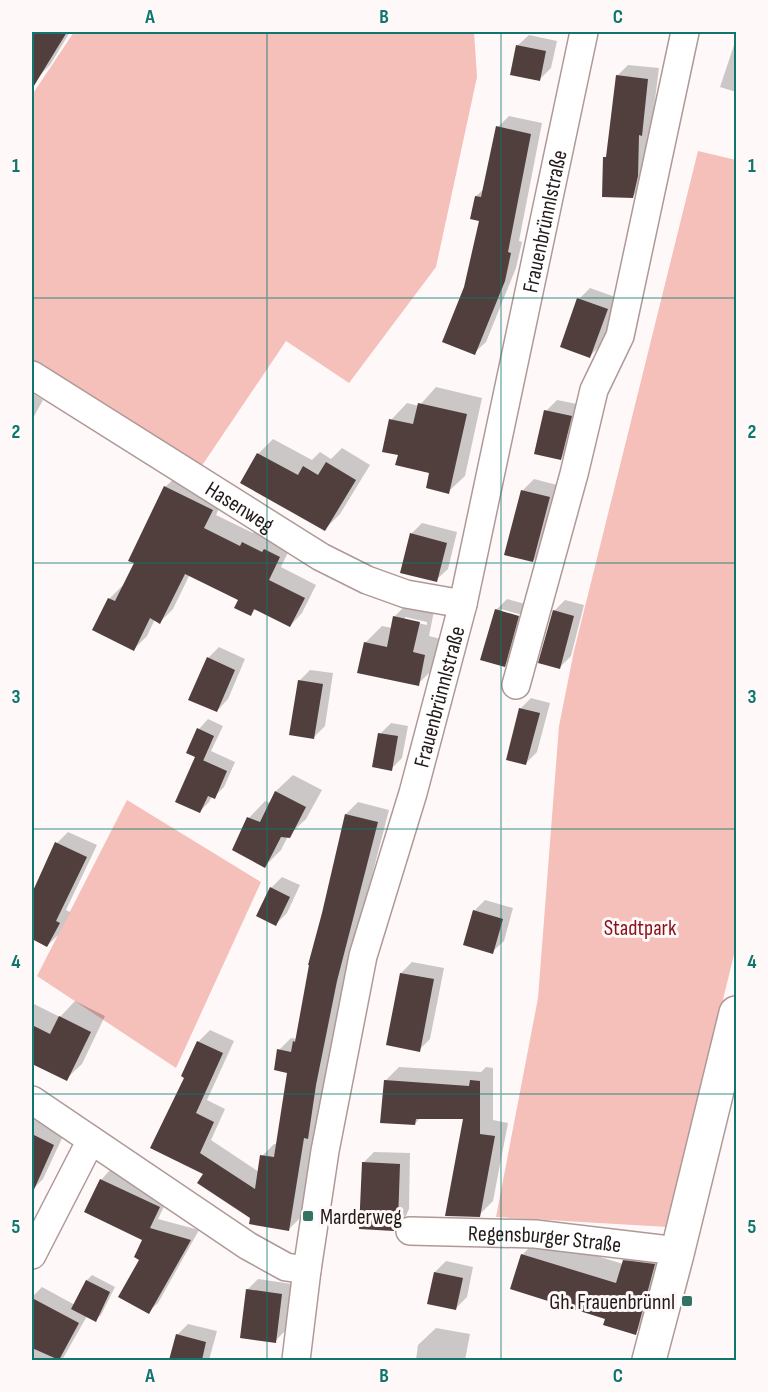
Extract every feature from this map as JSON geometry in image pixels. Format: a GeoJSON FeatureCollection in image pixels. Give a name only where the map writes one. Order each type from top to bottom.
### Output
{"type":"FeatureCollection","features":[{"type":"Feature","properties":{"kind":"street","name":"Frauenbrünnlstraße"},"geometry":{"type":"LineString","coordinates":[[296,1360],[325,1152],[363,956],[413,793],[463,604],[584,32]]}},
{"type":"Feature","properties":{"kind":"street"},"geometry":{"type":"LineString","coordinates":[[516,685],[574,474],[594,390],[620,336],[685,32]]}},
{"type":"Feature","properties":{"kind":"street","name":"Hasenweg"},"geometry":{"type":"LineString","coordinates":[[32,375],[321,557],[367,580],[406,594],[463,604]]}},
{"type":"Feature","properties":{"kind":"street"},"geometry":{"type":"LineString","coordinates":[[649,1360],[736,1013]]}},
{"type":"Feature","properties":{"kind":"street"},"geometry":{"type":"LineString","coordinates":[[32,1100],[248,1246],[286,1267],[307,1270]]}},
{"type":"Feature","properties":{"kind":"street"},"geometry":{"type":"LineString","coordinates":[[32,1255],[91,1140]]}},
{"type":"Feature","properties":{"kind":"street","name":"Regensburger Straße"},"geometry":{"type":"LineString","coordinates":[[410,1231],[535,1234],[660,1249],[677,1254]]}},
{"type":"Feature","properties":{"kind":"green space"},"geometry":{"type":"Polygon","coordinates":[[[74,32],[474,32],[477,77],[436,267],[349,383],[286,341],[201,467],[32,361],[32,95],[74,32]]]}},
{"type":"Feature","properties":{"kind":"green space","name":"Stadtpark"},"geometry":{"type":"Polygon","coordinates":[[[698,151],[736,160],[736,946],[668,1227],[496,1217],[538,998],[559,726],[574,651],[698,151]]]}},
{"type":"Feature","properties":{"kind":"green space"},"geometry":{"type":"Polygon","coordinates":[[[127,800],[261,882],[176,1068],[37,976],[127,800]]]}},
{"type":"Feature","properties":{"kind":"building"},"geometry":{"type":"Polygon","coordinates":[[[32,32],[67,32],[32,89],[32,32]]]}},
{"type":"Feature","properties":{"kind":"building"},"geometry":{"type":"Polygon","coordinates":[[[516,45],[546,51],[540,81],[510,75],[516,45]]]}},
{"type":"Feature","properties":{"kind":"building"},"geometry":{"type":"Polygon","coordinates":[[[616,75],[648,79],[642,136],[639,135],[638,176],[633,198],[602,197],[603,157],[606,157],[616,75]]]}},
{"type":"Feature","properties":{"kind":"building"},"geometry":{"type":"Polygon","coordinates":[[[496,126],[531,134],[508,252],[511,253],[505,281],[475,355],[442,342],[464,287],[479,221],[470,219],[475,196],[481,197],[496,126]]]}},
{"type":"Feature","properties":{"kind":"building"},"geometry":{"type":"Polygon","coordinates":[[[577,298],[608,309],[590,358],[560,347],[577,298]]]}},
{"type":"Feature","properties":{"kind":"building"},"geometry":{"type":"Polygon","coordinates":[[[418,403],[467,414],[449,494],[426,488],[429,473],[395,465],[398,455],[382,452],[389,419],[413,424],[418,403]]]}},
{"type":"Feature","properties":{"kind":"building"},"geometry":{"type":"Polygon","coordinates":[[[544,410],[572,416],[561,460],[534,454],[544,410]]]}},
{"type":"Feature","properties":{"kind":"building"},"geometry":{"type":"Polygon","coordinates":[[[257,453],[298,475],[303,466],[318,475],[326,462],[356,480],[325,531],[240,483],[257,453]]]}},
{"type":"Feature","properties":{"kind":"building"},"geometry":{"type":"Polygon","coordinates":[[[164,486],[213,510],[204,528],[240,546],[242,542],[262,552],[264,549],[280,557],[269,580],[305,598],[290,627],[254,609],[251,616],[234,608],[238,600],[185,574],[160,624],[150,618],[134,651],[92,630],[108,598],[115,601],[134,563],[128,561],[164,486]]]}},
{"type":"Feature","properties":{"kind":"building"},"geometry":{"type":"Polygon","coordinates":[[[521,490],[550,497],[533,562],[504,555],[521,490]]]}},
{"type":"Feature","properties":{"kind":"building"},"geometry":{"type":"Polygon","coordinates":[[[410,533],[447,543],[437,582],[400,573],[410,533]]]}},
{"type":"Feature","properties":{"kind":"building"},"geometry":{"type":"Polygon","coordinates":[[[495,609],[519,616],[505,667],[480,660],[495,609]]]}},
{"type":"Feature","properties":{"kind":"building"},"geometry":{"type":"Polygon","coordinates":[[[553,610],[574,616],[560,669],[538,663],[553,610]]]}},
{"type":"Feature","properties":{"kind":"building"},"geometry":{"type":"Polygon","coordinates":[[[393,616],[420,622],[413,652],[425,655],[419,686],[357,673],[364,642],[387,647],[393,616]]]}},
{"type":"Feature","properties":{"kind":"building"},"geometry":{"type":"Polygon","coordinates":[[[207,657],[235,670],[217,712],[188,700],[207,657]]]}},
{"type":"Feature","properties":{"kind":"building"},"geometry":{"type":"Polygon","coordinates":[[[298,680],[323,684],[314,739],[289,735],[298,680]]]}},
{"type":"Feature","properties":{"kind":"building"},"geometry":{"type":"Polygon","coordinates":[[[519,708],[540,713],[526,765],[506,760],[519,708]]]}},
{"type":"Feature","properties":{"kind":"building"},"geometry":{"type":"Polygon","coordinates":[[[197,728],[214,736],[203,760],[227,771],[215,799],[208,796],[200,813],[175,802],[195,757],[186,753],[197,728]]]}},
{"type":"Feature","properties":{"kind":"building"},"geometry":{"type":"Polygon","coordinates":[[[378,733],[398,736],[392,771],[372,767],[378,733]]]}},
{"type":"Feature","properties":{"kind":"building"},"geometry":{"type":"Polygon","coordinates":[[[275,791],[306,807],[290,838],[281,837],[265,868],[232,850],[247,817],[260,822],[275,791]]]}},
{"type":"Feature","properties":{"kind":"building"},"geometry":{"type":"Polygon","coordinates":[[[345,814],[378,822],[337,981],[316,1085],[308,1139],[304,1138],[289,1231],[249,1224],[250,1218],[197,1183],[203,1174],[150,1148],[184,1078],[181,1076],[197,1041],[223,1053],[196,1113],[214,1122],[200,1153],[255,1189],[260,1155],[274,1157],[287,1073],[274,1070],[277,1049],[291,1052],[293,1041],[295,1042],[308,965],[345,814]]]}},
{"type":"Feature","properties":{"kind":"building"},"geometry":{"type":"Polygon","coordinates":[[[55,842],[87,857],[56,921],[60,923],[47,947],[32,939],[32,893],[55,842]]]}},
{"type":"Feature","properties":{"kind":"building"},"geometry":{"type":"Polygon","coordinates":[[[270,887],[290,897],[276,926],[256,916],[270,887]]]}},
{"type":"Feature","properties":{"kind":"building"},"geometry":{"type":"Polygon","coordinates":[[[473,910],[503,919],[493,954],[463,945],[473,910]]]}},
{"type":"Feature","properties":{"kind":"building"},"geometry":{"type":"Polygon","coordinates":[[[400,973],[434,979],[420,1052],[386,1045],[400,973]]]}},
{"type":"Feature","properties":{"kind":"building"},"geometry":{"type":"Polygon","coordinates":[[[59,1016],[91,1032],[67,1081],[32,1064],[32,1025],[50,1034],[59,1016]]]}},
{"type":"Feature","properties":{"kind":"building"},"geometry":{"type":"Polygon","coordinates":[[[384,1080],[469,1086],[470,1080],[480,1081],[480,1134],[495,1136],[480,1217],[445,1216],[463,1119],[416,1119],[415,1125],[380,1123],[384,1080]]]}},
{"type":"Feature","properties":{"kind":"building"},"geometry":{"type":"Polygon","coordinates":[[[32,1134],[54,1145],[32,1194],[32,1134]]]}},
{"type":"Feature","properties":{"kind":"building"},"geometry":{"type":"Polygon","coordinates":[[[362,1162],[400,1164],[398,1221],[394,1231],[359,1229],[362,1162]]]}},
{"type":"Feature","properties":{"kind":"building"},"geometry":{"type":"Polygon","coordinates":[[[100,1179],[160,1207],[150,1228],[191,1240],[149,1314],[118,1297],[139,1260],[134,1257],[142,1240],[84,1212],[100,1179]]]}},
{"type":"Feature","properties":{"kind":"building"},"geometry":{"type":"Polygon","coordinates":[[[521,1254],[616,1283],[623,1260],[655,1264],[636,1335],[603,1325],[605,1319],[510,1289],[521,1254]]]}},
{"type":"Feature","properties":{"kind":"building"},"geometry":{"type":"Polygon","coordinates":[[[434,1272],[463,1278],[456,1310],[427,1304],[434,1272]]]}},
{"type":"Feature","properties":{"kind":"building"},"geometry":{"type":"Polygon","coordinates":[[[86,1280],[110,1292],[96,1322],[71,1309],[86,1280]]]}},
{"type":"Feature","properties":{"kind":"building"},"geometry":{"type":"Polygon","coordinates":[[[246,1289],[282,1294],[276,1343],[240,1338],[246,1289]]]}},
{"type":"Feature","properties":{"kind":"building"},"geometry":{"type":"Polygon","coordinates":[[[32,1298],[79,1323],[59,1360],[32,1348],[32,1298]]]}},
{"type":"Feature","properties":{"kind":"building"},"geometry":{"type":"Polygon","coordinates":[[[176,1334],[206,1342],[202,1360],[169,1360],[176,1334]]]}},
{"type":"Feature","properties":{"kind":"place","name":"Marderweg"},"geometry":{"type":"Point","coordinates":[308,1216]}},
{"type":"Feature","properties":{"kind":"place","name":"Gh. Frauenbrünnl"},"geometry":{"type":"Point","coordinates":[687,1301]}}]}
